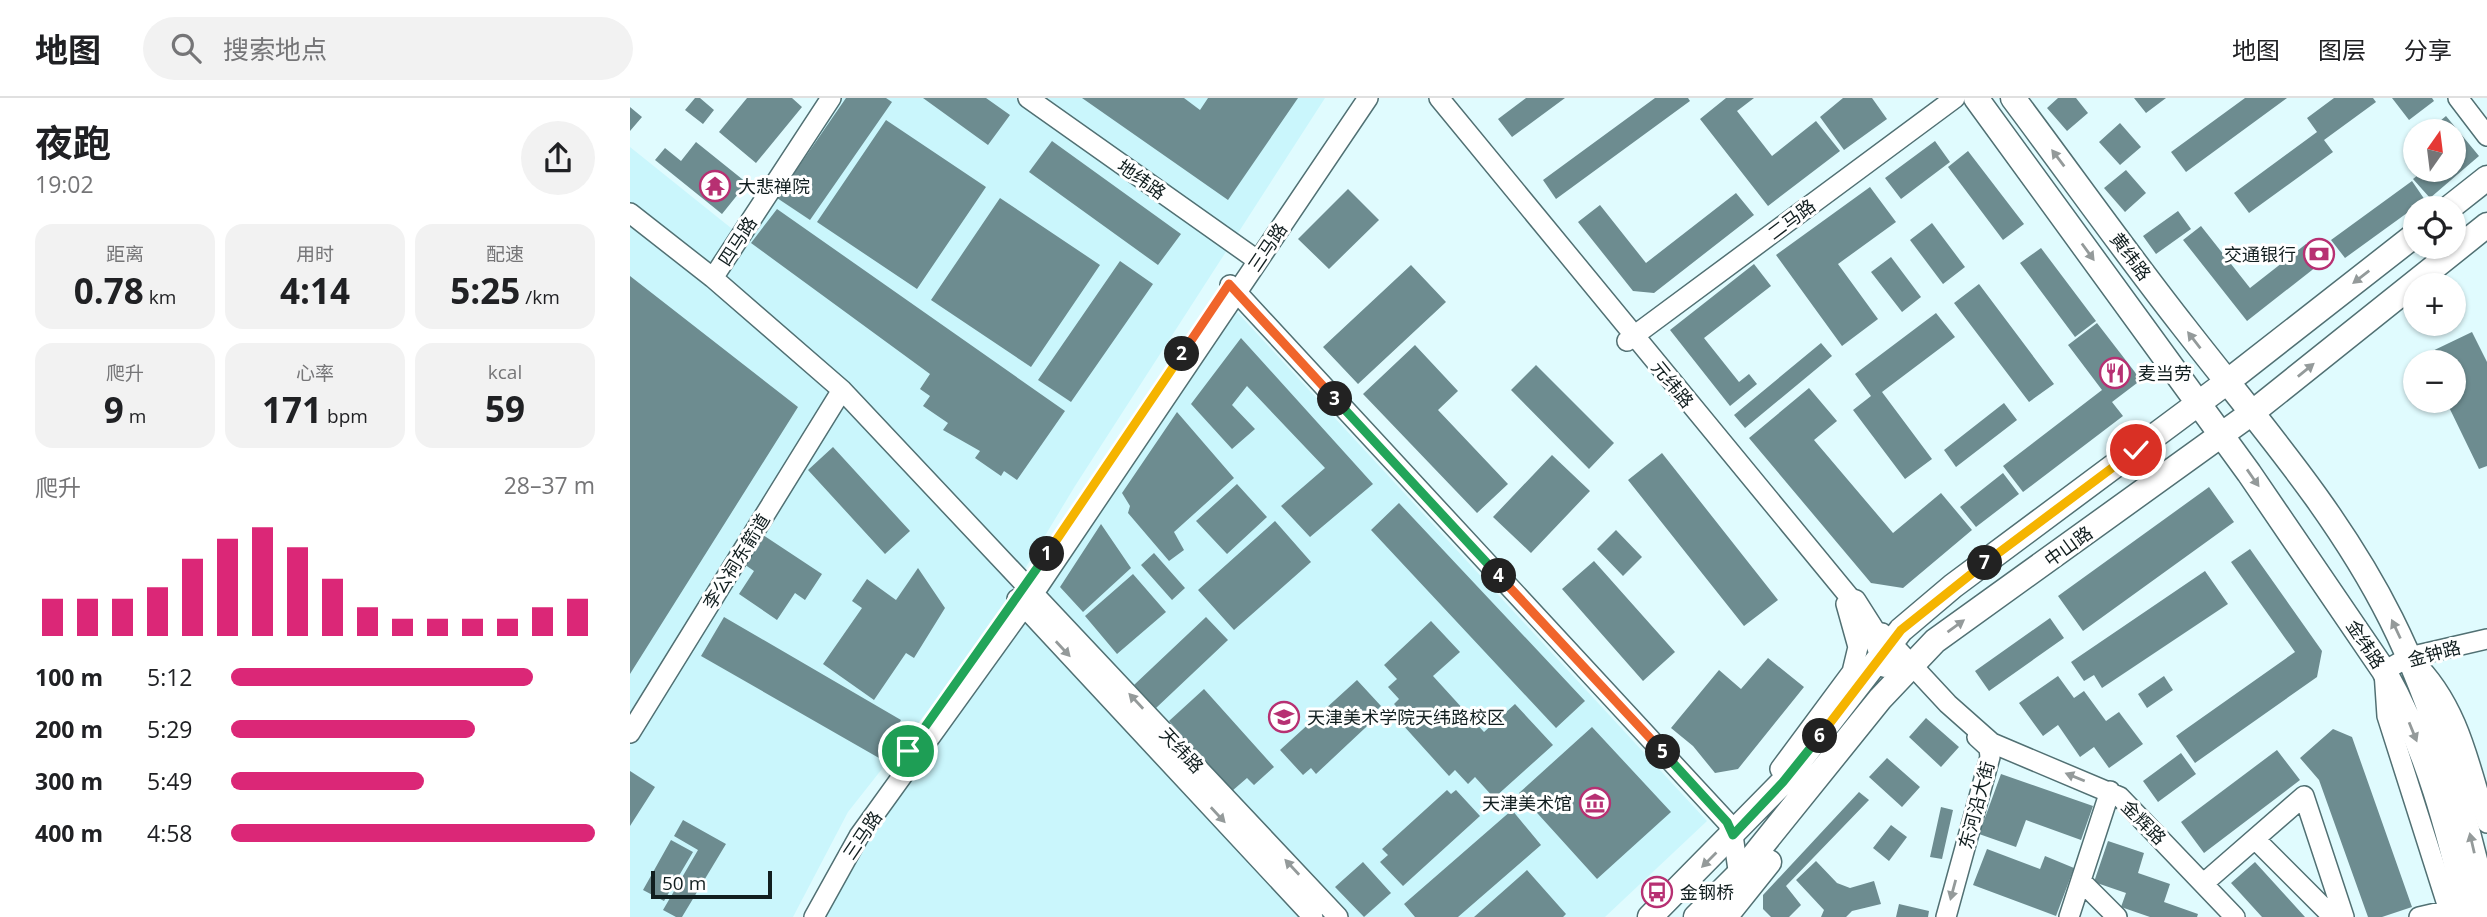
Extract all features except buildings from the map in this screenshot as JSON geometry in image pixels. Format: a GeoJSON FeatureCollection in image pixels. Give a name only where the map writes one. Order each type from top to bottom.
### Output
{"type":"FeatureCollection","features":[{"type":"Feature","properties":{"kind":"main road","name":"黄纬路"},"geometry":{"type":"LineString","coordinates":[[1976,98],[2199,403]]}},
{"type":"Feature","properties":{"kind":"main road","name":"黄纬路"},"geometry":{"type":"LineString","coordinates":[[2013,98],[2227,382],[2253,412]]}},
{"type":"Feature","properties":{"kind":"main road"},"geometry":{"type":"LineString","coordinates":[[2464,196],[2487,178]]}},
{"type":"Feature","properties":{"kind":"main road","name":"中山路"},"geometry":{"type":"LineString","coordinates":[[1696,917],[1740,886],[1880,699],[1935,641],[2253,412],[2487,225]]}},
{"type":"Feature","properties":{"kind":"main road","name":"中山路"},"geometry":{"type":"LineString","coordinates":[[1650,915],[1733,835],[1783,782],[1901,630],[1953,586],[2227,382],[2403,244]]}},
{"type":"Feature","properties":{"kind":"main road","name":"金纬路"},"geometry":{"type":"LineString","coordinates":[[2199,403],[2384,671],[2400,701],[2434,787],[2456,915]]}},
{"type":"Feature","properties":{"kind":"main road","name":"金纬路"},"geometry":{"type":"LineString","coordinates":[[2253,412],[2332,519],[2385,608],[2409,657],[2466,818],[2487,910]]}},
{"type":"Feature","properties":{"kind":"main road"},"geometry":{"type":"LineString","coordinates":[[1850,603],[1885,649],[1887,677],[1880,699]]}},
{"type":"Feature","properties":{"kind":"main road"},"geometry":{"type":"LineString","coordinates":[[1725,917],[1740,886],[1877,724],[1908,668]]}},
{"type":"Feature","properties":{"kind":"street","name":"四马路"},"geometry":{"type":"LineString","coordinates":[[713,278],[831,98]]}},
{"type":"Feature","properties":{"kind":"street","name":"地纬路"},"geometry":{"type":"LineString","coordinates":[[1028,98],[1253,258]]}},
{"type":"Feature","properties":{"kind":"street","name":"三马路"},"geometry":{"type":"LineString","coordinates":[[1253,258],[1359,98]]}},
{"type":"Feature","properties":{"kind":"street","name":"三马路"},"geometry":{"type":"LineString","coordinates":[[814,917],[859,836],[1232,288],[1368,98]]}},
{"type":"Feature","properties":{"kind":"street","name":"元纬路"},"geometry":{"type":"LineString","coordinates":[[1430,98],[1850,603]]}},
{"type":"Feature","properties":{"kind":"street","name":"元纬路"},"geometry":{"type":"LineString","coordinates":[[1439,98],[1631,339]]}},
{"type":"Feature","properties":{"kind":"street","name":"二马路"},"geometry":{"type":"LineString","coordinates":[[1631,339],[1955,98]]}},
{"type":"Feature","properties":{"kind":"street"},"geometry":{"type":"LineString","coordinates":[[2458,98],[2487,136]]}},
{"type":"Feature","properties":{"kind":"street"},"geometry":{"type":"LineString","coordinates":[[630,213],[713,278],[842,390],[1025,595]]}},
{"type":"Feature","properties":{"kind":"street"},"geometry":{"type":"LineString","coordinates":[[1232,288],[1727,822],[1733,835],[1740,886]]}},
{"type":"Feature","properties":{"kind":"street","name":"李公祠东箭道"},"geometry":{"type":"LineString","coordinates":[[630,733],[842,390]]}},
{"type":"Feature","properties":{"kind":"street","name":"三马路"},"geometry":{"type":"LineString","coordinates":[[806,917],[855,827],[1025,595]]}},
{"type":"Feature","properties":{"kind":"street","name":"天纬路"},"geometry":{"type":"LineString","coordinates":[[1025,595],[1313,917]]}},
{"type":"Feature","properties":{"kind":"street","name":"天纬路"},"geometry":{"type":"LineString","coordinates":[[1025,595],[1338,917]]}},
{"type":"Feature","properties":{"kind":"street"},"geometry":{"type":"LineString","coordinates":[[1756,811],[1774,776],[1852,673],[1858,646],[1850,603]]}},
{"type":"Feature","properties":{"kind":"street","name":"金钟路"},"geometry":{"type":"LineString","coordinates":[[2384,671],[2409,657],[2487,639]]}},
{"type":"Feature","properties":{"kind":"street","name":"东河沿大街"},"geometry":{"type":"LineString","coordinates":[[1885,649],[1992,743]]}},
{"type":"Feature","properties":{"kind":"street"},"geometry":{"type":"LineString","coordinates":[[2409,657],[2442,693],[2453,717],[2487,823]]}},
{"type":"Feature","properties":{"kind":"street","name":"东河沿大街"},"geometry":{"type":"LineString","coordinates":[[1908,668],[1989,748],[1990,757],[1946,917]]}},
{"type":"Feature","properties":{"kind":"street","name":"金辉路"},"geometry":{"type":"LineString","coordinates":[[1992,743],[2110,791],[2235,917]]}},
{"type":"Feature","properties":{"kind":"street"},"geometry":{"type":"LineString","coordinates":[[2069,917],[2110,791]]}},
{"type":"Feature","properties":{"kind":"street"},"geometry":{"type":"LineString","coordinates":[[2204,883],[2304,796],[2344,917]]}},
{"type":"Feature","properties":{"kind":"street"},"geometry":{"type":"LineString","coordinates":[[2255,839],[2333,917]]}},
{"type":"Feature","properties":{"kind":"street"},"geometry":{"type":"LineString","coordinates":[[2081,881],[2117,917]]}},
{"type":"Feature","properties":{"kind":"street"},"geometry":{"type":"LineString","coordinates":[[2419,917],[2456,915]]}},
{"type":"Feature","properties":{"kind":"shaded area"},"geometry":{"type":"Polygon","coordinates":[[[832,98],[1325,98],[1075,486],[1005,602],[930,708],[848,812],[793,917],[630,917],[630,147],[736,232],[832,98]]]}},
{"type":"Feature","properties":{"kind":"shaded area","name":"天津美术学院天纬路校区"},"geometry":{"type":"Polygon","coordinates":[[[1237,312],[1707,821],[1605,917],[822,917],[868,838],[1033,613],[1237,312]]]}},
{"type":"Feature","properties":{"kind":"place","name":"大悲禅院"},"geometry":{"type":"Point","coordinates":[715,186]}},
{"type":"Feature","properties":{"kind":"place","name":"交通银行"},"geometry":{"type":"Point","coordinates":[2319,254]}},
{"type":"Feature","properties":{"kind":"place","name":"麦当劳"},"geometry":{"type":"Point","coordinates":[2115,373]}},
{"type":"Feature","properties":{"kind":"place","name":"天津美术学院天纬路校区"},"geometry":{"type":"Point","coordinates":[1284,717]}},
{"type":"Feature","properties":{"kind":"place","name":"天津美术馆"},"geometry":{"type":"Point","coordinates":[1595,803]}},
{"type":"Feature","properties":{"kind":"place","name":"金钢桥"},"geometry":{"type":"Point","coordinates":[1657,892]}},
{"type":"Feature","properties":{"kind":"route"},"geometry":{"type":"LineString","coordinates":[[908,751],[1026,584],[1229,284],[1727,822],[1733,835],[1783,782],[1901,630],[1953,586],[2136,450]]}}]}
